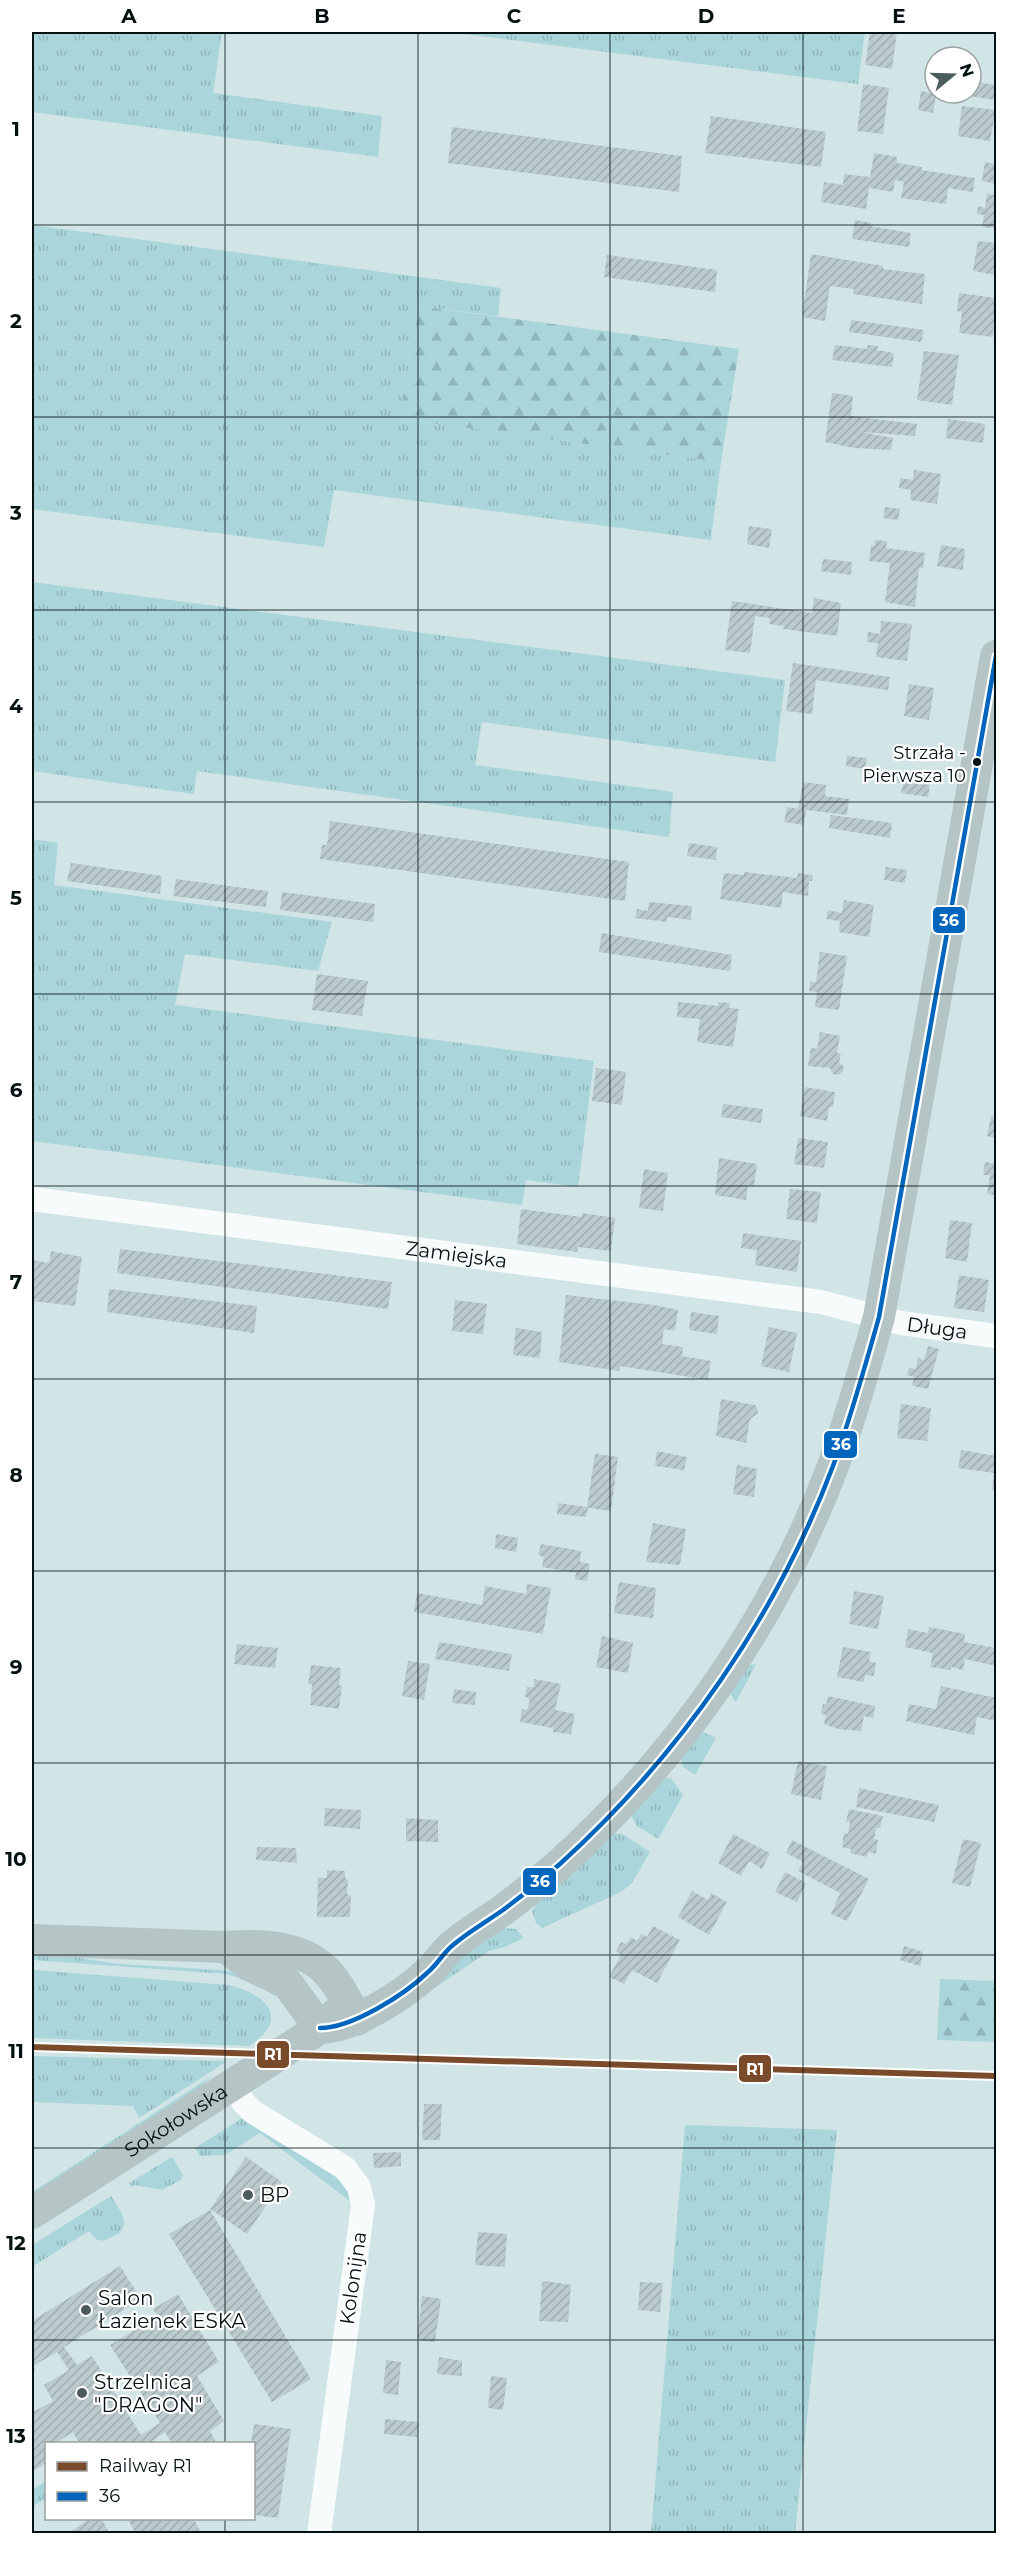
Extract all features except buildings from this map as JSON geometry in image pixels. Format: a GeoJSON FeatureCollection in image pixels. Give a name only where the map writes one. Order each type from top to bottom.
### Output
{"type":"FeatureCollection","features":[{"type":"Feature","properties":{"kind":"main road","name":"Sokołowska"},"geometry":{"type":"LineString","coordinates":[[32,2213],[320,2028],[352,2012],[415,1960],[452,1946],[515,1901],[574,1851],[629,1795],[675,1742],[713,1692],[761,1617],[801,1539],[832,1466],[857,1393],[879,1317],[996,656]]}},
{"type":"Feature","properties":{"kind":"main road"},"geometry":{"type":"LineString","coordinates":[[32,1940],[225,1947],[254,1944],[267,1946],[304,1956],[322,1967],[331,1976],[352,2012]]}},
{"type":"Feature","properties":{"kind":"main road"},"geometry":{"type":"LineString","coordinates":[[225,1947],[249,1965],[287,1983],[320,2028]]}},
{"type":"Feature","properties":{"kind":"street","name":"Zamiejska"},"geometry":{"type":"LineString","coordinates":[[32,1199],[821,1302],[879,1317]]}},
{"type":"Feature","properties":{"kind":"street","name":"Długa"},"geometry":{"type":"LineString","coordinates":[[879,1317],[901,1323],[996,1336]]}},
{"type":"Feature","properties":{"kind":"street","name":"Kolonijna"},"geometry":{"type":"LineString","coordinates":[[232,2085],[243,2103],[253,2112],[345,2168],[359,2187],[363,2205],[319,2534]]}},
{"type":"Feature","properties":{"kind":"green space"},"geometry":{"type":"Polygon","coordinates":[[[32,32],[222,32],[213,93],[382,116],[378,157],[32,112],[32,32]]]}},
{"type":"Feature","properties":{"kind":"green space"},"geometry":{"type":"Polygon","coordinates":[[[448,32],[865,32],[858,84],[448,32]]]}},
{"type":"Feature","properties":{"kind":"green space"},"geometry":{"type":"Polygon","coordinates":[[[32,225],[501,288],[498,316],[418,306],[402,419],[721,462],[711,540],[334,490],[324,547],[32,509],[32,225]]]}},
{"type":"Feature","properties":{"kind":"green space"},"geometry":{"type":"Polygon","coordinates":[[[418,306],[739,349],[721,462],[401,419],[418,306]]]}},
{"type":"Feature","properties":{"kind":"green space"},"geometry":{"type":"Polygon","coordinates":[[[32,582],[785,680],[775,762],[482,722],[475,765],[673,792],[669,837],[197,771],[194,794],[32,771],[32,582]]]}},
{"type":"Feature","properties":{"kind":"green space"},"geometry":{"type":"Polygon","coordinates":[[[32,839],[58,843],[54,885],[332,922],[318,971],[185,954],[175,1005],[594,1061],[578,1187],[526,1180],[522,1205],[32,1141],[32,839]]]}},
{"type":"Feature","properties":{"kind":"green space"},"geometry":{"type":"Polygon","coordinates":[[[756,1664],[736,1702],[731,1695],[731,1689],[749,1665],[756,1664]]]}},
{"type":"Feature","properties":{"kind":"green space"},"geometry":{"type":"Polygon","coordinates":[[[703,1732],[716,1738],[695,1775],[683,1767],[681,1757],[703,1732]]]}},
{"type":"Feature","properties":{"kind":"green space"},"geometry":{"type":"Polygon","coordinates":[[[663,1778],[671,1778],[683,1795],[658,1839],[637,1826],[631,1816],[663,1778]]]}},
{"type":"Feature","properties":{"kind":"green space"},"geometry":{"type":"Polygon","coordinates":[[[615,1833],[623,1834],[650,1852],[632,1883],[621,1892],[542,1928],[536,1923],[532,1911],[539,1901],[615,1833]]]}},
{"type":"Feature","properties":{"kind":"green space"},"geometry":{"type":"Polygon","coordinates":[[[504,1928],[516,1929],[524,1938],[489,1951],[430,1991],[420,1987],[504,1928]]]}},
{"type":"Feature","properties":{"kind":"green space"},"geometry":{"type":"Polygon","coordinates":[[[32,1951],[120,1964],[221,1970],[237,1973],[278,1993],[274,1996],[257,1983],[226,1974],[32,1960],[32,1951]]]}},
{"type":"Feature","properties":{"kind":"green space"},"geometry":{"type":"Polygon","coordinates":[[[32,1970],[229,1985],[253,1994],[269,2008],[271,2017],[269,2026],[262,2036],[249,2046],[32,2038],[32,1970]]]}},
{"type":"Feature","properties":{"kind":"green space"},"geometry":{"type":"Polygon","coordinates":[[[940,1979],[996,1981],[996,2042],[937,2040],[940,1979]]]}},
{"type":"Feature","properties":{"kind":"green space"},"geometry":{"type":"Polygon","coordinates":[[[32,2056],[227,2061],[139,2118],[133,2106],[32,2102],[32,2056]]]}},
{"type":"Feature","properties":{"kind":"green space"},"geometry":{"type":"Polygon","coordinates":[[[212,2076],[184,2103],[37,2194],[32,2192],[212,2076]]]}},
{"type":"Feature","properties":{"kind":"green space"},"geometry":{"type":"Polygon","coordinates":[[[244,2117],[334,2176],[349,2190],[350,2201],[260,2133],[225,2155],[200,2156],[195,2148],[244,2117]]]}},
{"type":"Feature","properties":{"kind":"green space"},"geometry":{"type":"Polygon","coordinates":[[[685,2125],[837,2130],[795,2533],[651,2533],[685,2125]]]}},
{"type":"Feature","properties":{"kind":"green space"},"geometry":{"type":"Polygon","coordinates":[[[172,2157],[183,2175],[181,2180],[162,2190],[135,2185],[132,2187],[129,2183],[172,2157]]]}},
{"type":"Feature","properties":{"kind":"green space"},"geometry":{"type":"Polygon","coordinates":[[[111,2196],[123,2217],[123,2228],[119,2233],[101,2241],[89,2231],[32,2267],[32,2245],[111,2196]]]}},
{"type":"Feature","properties":{"kind":"green space"},"geometry":{"type":"Polygon","coordinates":[[[45,2482],[45,2499],[32,2507],[32,2490],[45,2482]]]}},
{"type":"Feature","properties":{"kind":"rail line","name":"R1"},"geometry":{"type":"LineString","coordinates":[[32,2047],[996,2076]]}},
{"type":"Feature","properties":{"kind":"transit line","name":"36"},"geometry":{"type":"LineString","coordinates":[[320,2028],[333,2027],[362,2016],[405,1991],[431,1970],[453,1945],[540,1881],[605,1821],[685,1729],[721,1680],[754,1629],[810,1522],[852,1411],[879,1317],[996,656]]}},
{"type":"Feature","properties":{"kind":"place","name":"Strzała - Pierwsza 10"},"geometry":{"type":"Point","coordinates":[977,762]}},
{"type":"Feature","properties":{"kind":"place","name":"BP"},"geometry":{"type":"Point","coordinates":[248,2195]}},
{"type":"Feature","properties":{"kind":"place","name":"Salon Łazienek ESKA"},"geometry":{"type":"Point","coordinates":[86,2310]}},
{"type":"Feature","properties":{"kind":"place","name":"Strzelnica \"DRAGON\""},"geometry":{"type":"Point","coordinates":[82,2393]}}]}
